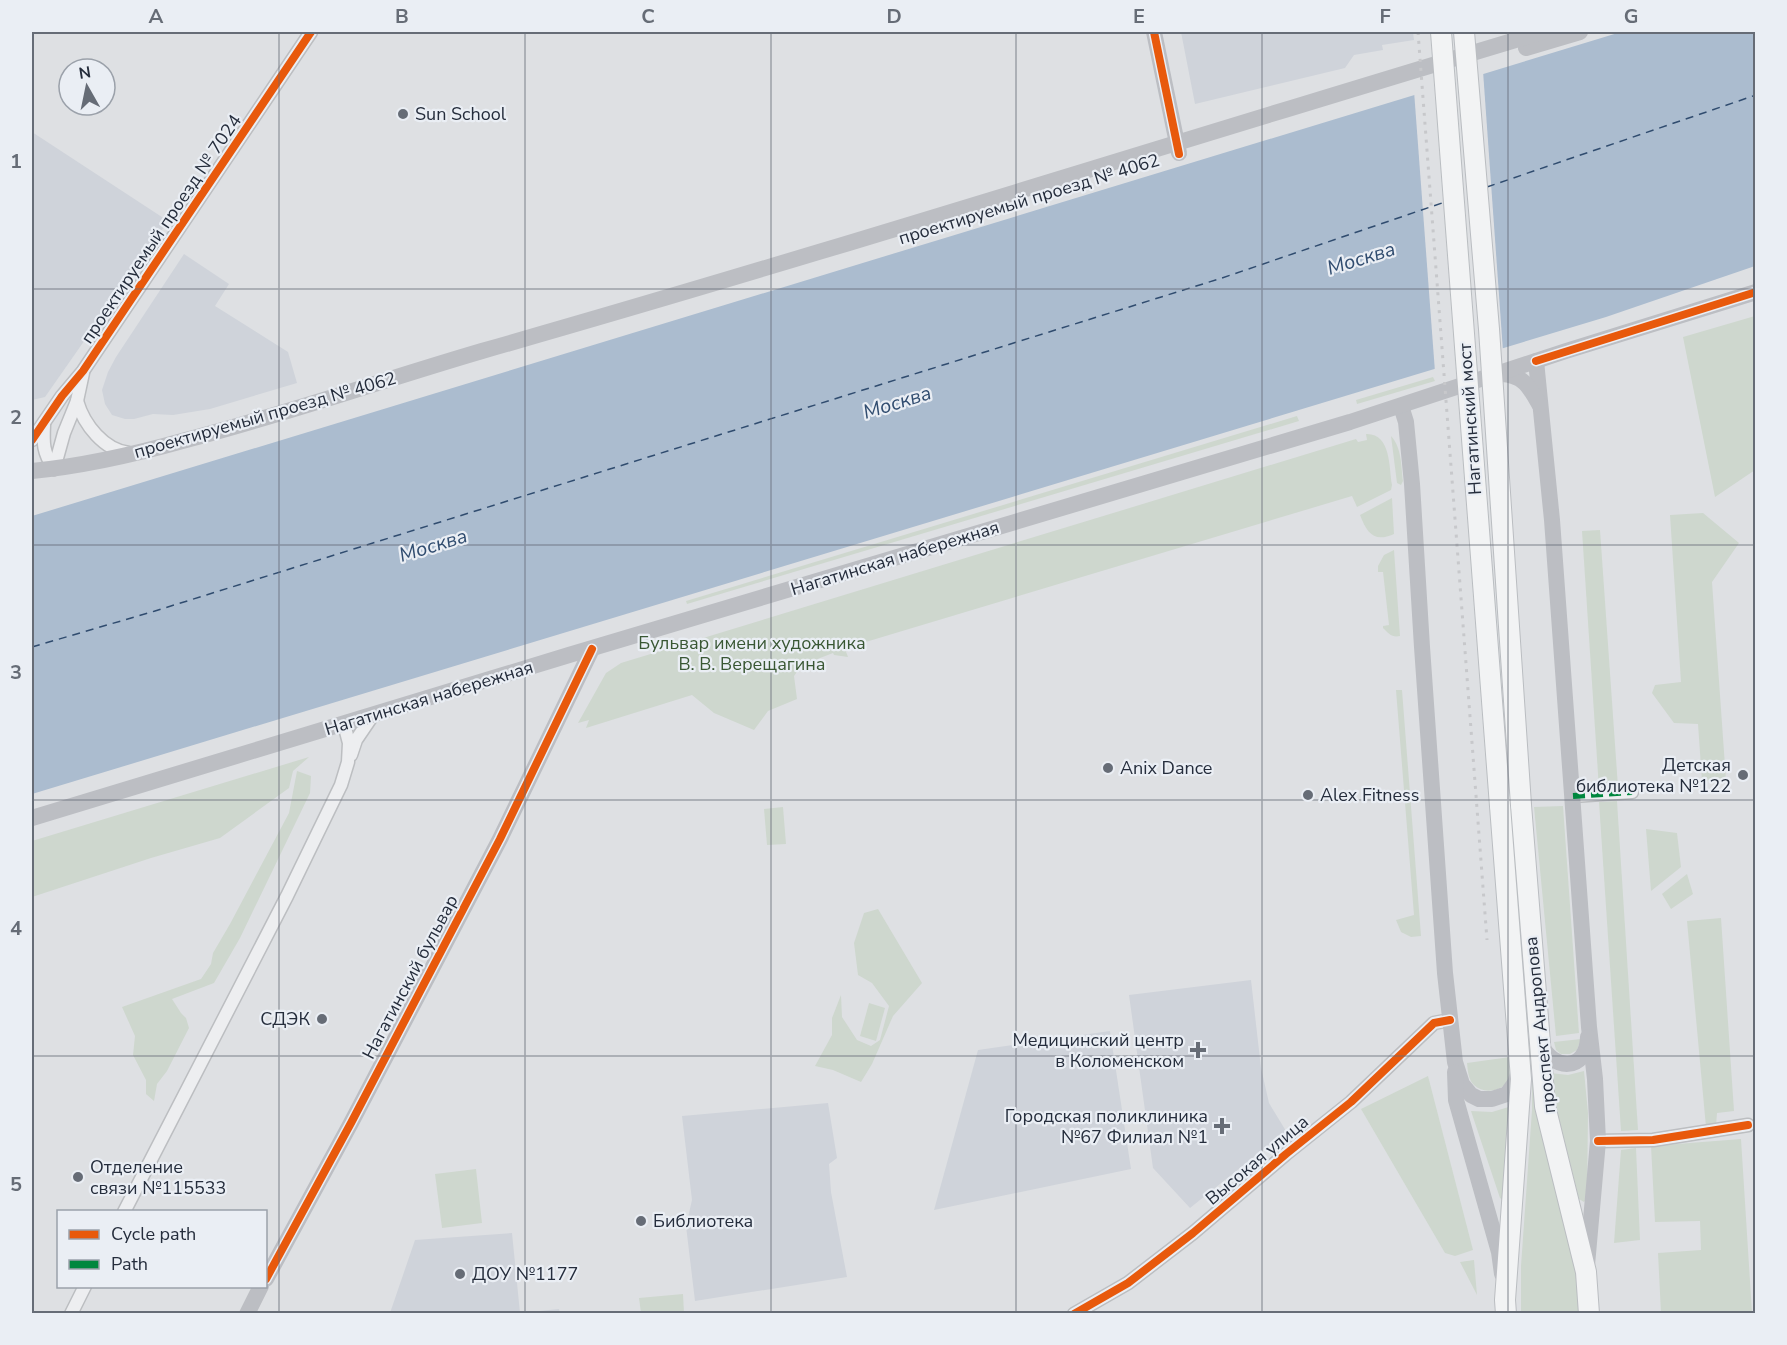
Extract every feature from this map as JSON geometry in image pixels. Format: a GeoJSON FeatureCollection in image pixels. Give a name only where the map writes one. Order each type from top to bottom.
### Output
{"type":"FeatureCollection","features":[{"type":"Feature","properties":{"kind":"main road"},"geometry":{"type":"LineString","coordinates":[[1154,32],[1183,147]]}},
{"type":"Feature","properties":{"kind":"main road"},"geometry":{"type":"LineString","coordinates":[[1166,32],[1183,147]]}},
{"type":"Feature","properties":{"kind":"main road","name":"Нагатинский мост"},"geometry":{"type":"LineString","coordinates":[[1441,32],[1500,806]]}},
{"type":"Feature","properties":{"kind":"main road","name":"Нагатинский мост"},"geometry":{"type":"LineString","coordinates":[[1464,32],[1490,329],[1521,805]]}},
{"type":"Feature","properties":{"kind":"main road","name":"проектируемый проезд № 4062"},"geometry":{"type":"LineString","coordinates":[[1183,147],[1501,38],[1542,32]]}},
{"type":"Feature","properties":{"kind":"main road","name":"проектируемый проезд № 4062"},"geometry":{"type":"LineString","coordinates":[[32,471],[133,454],[218,432],[475,353],[632,320],[1183,147],[1580,32]]}},
{"type":"Feature","properties":{"kind":"main road","name":"Нагатинская набережная"},"geometry":{"type":"LineString","coordinates":[[32,818],[1401,406],[1755,292]]}},
{"type":"Feature","properties":{"kind":"main road"},"geometry":{"type":"LineString","coordinates":[[1536,361],[1552,520],[1589,1027],[1595,1079],[1598,1141],[1586,1272]]}},
{"type":"Feature","properties":{"kind":"main road"},"geometry":{"type":"LineString","coordinates":[[1497,374],[1522,379],[1541,407]]}},
{"type":"Feature","properties":{"kind":"main road"},"geometry":{"type":"LineString","coordinates":[[1401,406],[1406,422],[1412,484],[1423,666],[1455,1062],[1456,1100],[1499,1252],[1505,1307]]}},
{"type":"Feature","properties":{"kind":"main road","name":"проектируемый проезд № 4062"},"geometry":{"type":"LineString","coordinates":[[32,476],[54,469]]}},
{"type":"Feature","properties":{"kind":"main road","name":"Нагатинский бульвар"},"geometry":{"type":"LineString","coordinates":[[267,1277],[500,839],[592,649]]}},
{"type":"Feature","properties":{"kind":"main road"},"geometry":{"type":"LineString","coordinates":[[569,655],[574,673],[574,685]]}},
{"type":"Feature","properties":{"kind":"main road","name":"проспект Андропова"},"geometry":{"type":"LineString","coordinates":[[1521,805],[1545,1106],[1586,1272],[1589,1314]]}},
{"type":"Feature","properties":{"kind":"main road","name":"проспект Андропова"},"geometry":{"type":"LineString","coordinates":[[1500,806],[1521,1079],[1505,1307]]}},
{"type":"Feature","properties":{"kind":"main road"},"geometry":{"type":"LineString","coordinates":[[1539,1039],[1552,1060],[1561,1064],[1571,1063],[1581,1058],[1587,1050],[1589,1027]]}},
{"type":"Feature","properties":{"kind":"main road"},"geometry":{"type":"LineString","coordinates":[[1455,1062],[1460,1079],[1469,1092],[1485,1100],[1499,1098],[1511,1090],[1520,1066]]}},
{"type":"Feature","properties":{"kind":"main road"},"geometry":{"type":"LineString","coordinates":[[247,1314],[260,1288]]}},
{"type":"Feature","properties":{"kind":"street","name":"проектируемый проезд № 7024"},"geometry":{"type":"LineString","coordinates":[[32,440],[62,396],[83,371],[311,32]]}},
{"type":"Feature","properties":{"kind":"street","name":"проектируемый проезд № 7024"},"geometry":{"type":"LineString","coordinates":[[54,469],[64,433],[77,401],[83,371]]}},
{"type":"Feature","properties":{"kind":"street"},"geometry":{"type":"LineString","coordinates":[[77,401],[96,436],[119,452],[133,454]]}},
{"type":"Feature","properties":{"kind":"street"},"geometry":{"type":"LineString","coordinates":[[44,423],[43,445],[54,469]]}},
{"type":"Feature","properties":{"kind":"street"},"geometry":{"type":"LineString","coordinates":[[125,1210],[287,896],[341,785],[356,740],[373,715]]}},
{"type":"Feature","properties":{"kind":"street"},"geometry":{"type":"LineString","coordinates":[[344,724],[349,743],[348,762]]}},
{"type":"Feature","properties":{"kind":"street"},"geometry":{"type":"LineString","coordinates":[[1573,796],[1632,792]]}},
{"type":"Feature","properties":{"kind":"street","name":"Высокая улица"},"geometry":{"type":"LineString","coordinates":[[1074,1314],[1128,1283],[1158,1261],[1351,1102],[1434,1023],[1450,1020]]}},
{"type":"Feature","properties":{"kind":"street"},"geometry":{"type":"LineString","coordinates":[[1598,1141],[1653,1140],[1748,1125]]}},
{"type":"Feature","properties":{"kind":"street"},"geometry":{"type":"LineString","coordinates":[[71,1314],[84,1288]]}},
{"type":"Feature","properties":{"kind":"shaded area"},"geometry":{"type":"Polygon","coordinates":[[[1181,32],[1413,32],[1414,40],[1382,45],[1383,50],[1354,55],[1345,68],[1195,104],[1181,32]]]}},
{"type":"Feature","properties":{"kind":"shaded area"},"geometry":{"type":"Polygon","coordinates":[[[32,132],[168,221],[45,397],[32,400],[32,132]]]}},
{"type":"Feature","properties":{"kind":"shaded area"},"geometry":{"type":"Polygon","coordinates":[[[184,254],[229,284],[215,306],[288,352],[297,383],[210,409],[173,415],[153,414],[134,419],[112,415],[105,404],[102,390],[108,372],[184,254]]]}},
{"type":"Feature","properties":{"kind":"shaded area","name":"Медицинский центр в Коломенском"},"geometry":{"type":"Polygon","coordinates":[[[1251,980],[1261,1068],[1269,1103],[1286,1131],[1190,1208],[1153,1168],[1129,995],[1251,980]]]}},
{"type":"Feature","properties":{"kind":"shaded area"},"geometry":{"type":"Polygon","coordinates":[[[1110,1031],[1131,1169],[934,1210],[978,1050],[1110,1031]]]}},
{"type":"Feature","properties":{"kind":"shaded area"},"geometry":{"type":"Polygon","coordinates":[[[828,1103],[837,1158],[829,1164],[831,1192],[847,1277],[695,1301],[686,1226],[692,1200],[682,1116],[828,1103]]]}},
{"type":"Feature","properties":{"kind":"shaded area","name":"ДОУ №1177"},"geometry":{"type":"Polygon","coordinates":[[[512,1233],[520,1313],[390,1313],[415,1240],[512,1233]]]}},
{"type":"Feature","properties":{"kind":"shaded area"},"geometry":{"type":"Polygon","coordinates":[[[559,1309],[560,1313],[520,1313],[559,1309]]]}},
{"type":"Feature","properties":{"kind":"green space"},"geometry":{"type":"Polygon","coordinates":[[[1755,316],[1755,470],[1715,497],[1683,337],[1755,316]]]}},
{"type":"Feature","properties":{"kind":"green space"},"geometry":{"type":"Polygon","coordinates":[[[1433,377],[1435,381],[1357,404],[1356,400],[1433,377]]]}},
{"type":"Feature","properties":{"kind":"green space"},"geometry":{"type":"Polygon","coordinates":[[[1297,416],[1299,421],[687,604],[686,601],[1297,416]]]}},
{"type":"Feature","properties":{"kind":"green space","name":"Бульвар имени художника В. В. Верещагина"},"geometry":{"type":"Polygon","coordinates":[[[1366,434],[1374,435],[1384,445],[1392,485],[1391,490],[1357,507],[1352,496],[849,647],[845,649],[848,657],[833,653],[802,665],[794,676],[797,699],[768,711],[754,730],[714,713],[692,695],[586,728],[589,720],[578,723],[606,673],[621,663],[1356,439],[1358,442],[1367,440],[1366,434]]]}},
{"type":"Feature","properties":{"kind":"green space"},"geometry":{"type":"Polygon","coordinates":[[[1391,436],[1400,457],[1403,481],[1401,485],[1397,483],[1391,436]]]}},
{"type":"Feature","properties":{"kind":"green space"},"geometry":{"type":"Polygon","coordinates":[[[1392,498],[1394,534],[1387,537],[1376,537],[1365,527],[1360,515],[1392,498]]]}},
{"type":"Feature","properties":{"kind":"green space"},"geometry":{"type":"Polygon","coordinates":[[[1703,513],[1739,543],[1712,582],[1726,780],[1702,781],[1698,724],[1674,723],[1652,693],[1655,685],[1681,682],[1670,515],[1703,513]]]}},
{"type":"Feature","properties":{"kind":"green space"},"geometry":{"type":"Polygon","coordinates":[[[1600,530],[1618,787],[1599,789],[1582,531],[1600,530]]]}},
{"type":"Feature","properties":{"kind":"green space"},"geometry":{"type":"Polygon","coordinates":[[[1394,550],[1400,636],[1390,635],[1383,628],[1389,625],[1383,572],[1378,572],[1378,566],[1384,555],[1394,550]]]}},
{"type":"Feature","properties":{"kind":"green space"},"geometry":{"type":"Polygon","coordinates":[[[1396,690],[1402,690],[1421,936],[1411,937],[1401,932],[1396,920],[1414,915],[1396,690]]]}},
{"type":"Feature","properties":{"kind":"green space"},"geometry":{"type":"Polygon","coordinates":[[[309,757],[293,771],[289,788],[220,838],[32,897],[32,841],[309,757]]]}},
{"type":"Feature","properties":{"kind":"green space"},"geometry":{"type":"Polygon","coordinates":[[[297,771],[311,776],[310,793],[240,938],[214,983],[172,999],[186,1018],[189,1028],[167,1071],[157,1084],[154,1101],[146,1094],[146,1080],[133,1055],[135,1036],[122,1007],[201,979],[211,964],[213,953],[289,813],[297,771]]]}},
{"type":"Feature","properties":{"kind":"green space"},"geometry":{"type":"Polygon","coordinates":[[[1617,801],[1638,1130],[1621,1131],[1599,802],[1617,801]]]}},
{"type":"Feature","properties":{"kind":"green space"},"geometry":{"type":"Polygon","coordinates":[[[1563,806],[1579,1033],[1556,1036],[1534,807],[1563,806]]]}},
{"type":"Feature","properties":{"kind":"green space"},"geometry":{"type":"Polygon","coordinates":[[[783,807],[786,844],[767,845],[764,809],[783,807]]]}},
{"type":"Feature","properties":{"kind":"green space"},"geometry":{"type":"Polygon","coordinates":[[[1646,829],[1677,833],[1681,867],[1651,891],[1646,829]]]}},
{"type":"Feature","properties":{"kind":"green space"},"geometry":{"type":"Polygon","coordinates":[[[1687,874],[1693,894],[1671,909],[1662,894],[1687,874]]]}},
{"type":"Feature","properties":{"kind":"green space"},"geometry":{"type":"Polygon","coordinates":[[[878,909],[922,983],[893,1016],[872,1064],[861,1082],[833,1070],[815,1066],[832,1035],[832,1018],[841,995],[842,1017],[857,1040],[871,1046],[880,1040],[889,1006],[872,983],[858,975],[854,943],[864,913],[878,909]]]}},
{"type":"Feature","properties":{"kind":"green space"},"geometry":{"type":"Polygon","coordinates":[[[1721,918],[1734,1111],[1717,1113],[1716,1126],[1706,1127],[1687,921],[1721,918]]]}},
{"type":"Feature","properties":{"kind":"green space"},"geometry":{"type":"Polygon","coordinates":[[[869,1003],[885,1008],[876,1041],[860,1036],[869,1003]]]}},
{"type":"Feature","properties":{"kind":"green space"},"geometry":{"type":"Polygon","coordinates":[[[1581,1039],[1577,1050],[1570,1054],[1561,1054],[1556,1050],[1554,1042],[1581,1039]]]}},
{"type":"Feature","properties":{"kind":"green space"},"geometry":{"type":"Polygon","coordinates":[[[1510,1057],[1511,1076],[1505,1085],[1489,1091],[1472,1083],[1467,1063],[1510,1057]]]}},
{"type":"Feature","properties":{"kind":"green space"},"geometry":{"type":"Polygon","coordinates":[[[1584,1071],[1588,1113],[1587,1198],[1584,1202],[1579,1199],[1553,1095],[1550,1073],[1568,1075],[1584,1071]]]}},
{"type":"Feature","properties":{"kind":"green space"},"geometry":{"type":"Polygon","coordinates":[[[1428,1076],[1473,1250],[1455,1256],[1445,1253],[1361,1109],[1428,1076]]]}},
{"type":"Feature","properties":{"kind":"green space"},"geometry":{"type":"Polygon","coordinates":[[[1535,1080],[1578,1274],[1581,1313],[1521,1314],[1521,1266],[1532,1081],[1535,1080]]]}},
{"type":"Feature","properties":{"kind":"green space"},"geometry":{"type":"Polygon","coordinates":[[[1512,1106],[1503,1200],[1500,1198],[1471,1111],[1492,1112],[1512,1106]]]}},
{"type":"Feature","properties":{"kind":"green space"},"geometry":{"type":"Polygon","coordinates":[[[1741,1139],[1752,1313],[1661,1313],[1658,1253],[1701,1250],[1700,1221],[1655,1222],[1651,1146],[1741,1139]]]}},
{"type":"Feature","properties":{"kind":"green space"},"geometry":{"type":"Polygon","coordinates":[[[1636,1148],[1640,1240],[1614,1243],[1621,1150],[1636,1148]]]}},
{"type":"Feature","properties":{"kind":"green space"},"geometry":{"type":"Polygon","coordinates":[[[476,1169],[482,1223],[442,1228],[435,1174],[476,1169]]]}},
{"type":"Feature","properties":{"kind":"green space"},"geometry":{"type":"Polygon","coordinates":[[[1474,1260],[1477,1295],[1460,1262],[1474,1260]]]}},
{"type":"Feature","properties":{"kind":"green space"},"geometry":{"type":"Polygon","coordinates":[[[683,1294],[684,1313],[641,1313],[639,1298],[683,1294]]]}},
{"type":"Feature","properties":{"kind":"water","name":"Москва"},"geometry":{"type":"Polygon","coordinates":[[[1621,32],[1755,32],[1755,266],[1606,317],[32,794],[32,516],[1621,32]]]}},
{"type":"Feature","properties":{"kind":"pier"},"geometry":{"type":"Polygon","coordinates":[[[1483,71],[1503,351],[1435,372],[1414,91],[1483,71]]]}},
{"type":"Feature","properties":{"kind":"ferry route"},"geometry":{"type":"LineString","coordinates":[[1487,187],[1756,95]]}},
{"type":"Feature","properties":{"kind":"ferry route"},"geometry":{"type":"LineString","coordinates":[[32,647],[155,611],[1222,278],[1445,202]]}},
{"type":"Feature","properties":{"kind":"railway"},"geometry":{"type":"LineString","coordinates":[[1418,32],[1487,940]]}},
{"type":"Feature","properties":{"kind":"marked path"},"geometry":{"type":"LineString","coordinates":[[1573,796],[1632,792]]}},
{"type":"Feature","properties":{"kind":"cycle path"},"geometry":{"type":"LineString","coordinates":[[32,440],[62,396],[83,371],[311,32]]}},
{"type":"Feature","properties":{"kind":"cycle path"},"geometry":{"type":"LineString","coordinates":[[1154,32],[1179,154]]}},
{"type":"Feature","properties":{"kind":"cycle path"},"geometry":{"type":"LineString","coordinates":[[1536,361],[1756,292]]}},
{"type":"Feature","properties":{"kind":"cycle path"},"geometry":{"type":"LineString","coordinates":[[267,1277],[500,839],[592,649]]}},
{"type":"Feature","properties":{"kind":"cycle path"},"geometry":{"type":"LineString","coordinates":[[1074,1314],[1128,1283],[1193,1233],[1351,1102],[1434,1023],[1450,1020]]}},
{"type":"Feature","properties":{"kind":"cycle path"},"geometry":{"type":"LineString","coordinates":[[1598,1141],[1653,1140],[1748,1125]]}},
{"type":"Feature","properties":{"kind":"place","name":"Sun School"},"geometry":{"type":"Point","coordinates":[403,114]}},
{"type":"Feature","properties":{"kind":"place","name":"Anix Dance"},"geometry":{"type":"Point","coordinates":[1108,768]}},
{"type":"Feature","properties":{"kind":"place","name":"Детская библиотека №122"},"geometry":{"type":"Point","coordinates":[1743,775]}},
{"type":"Feature","properties":{"kind":"place","name":"Alex Fitness"},"geometry":{"type":"Point","coordinates":[1308,795]}},
{"type":"Feature","properties":{"kind":"place","name":"СДЭК"},"geometry":{"type":"Point","coordinates":[322,1019]}},
{"type":"Feature","properties":{"kind":"place","name":"Медицинский центр в Коломенском"},"geometry":{"type":"Point","coordinates":[1198,1050]}},
{"type":"Feature","properties":{"kind":"place","name":"Городская поликлиника №67 Филиал №1"},"geometry":{"type":"Point","coordinates":[1222,1126]}},
{"type":"Feature","properties":{"kind":"place","name":"Отделение связи №115533"},"geometry":{"type":"Point","coordinates":[78,1177]}},
{"type":"Feature","properties":{"kind":"place","name":"Библиотека"},"geometry":{"type":"Point","coordinates":[641,1221]}},
{"type":"Feature","properties":{"kind":"place","name":"ДОУ №1177"},"geometry":{"type":"Point","coordinates":[460,1274]}}]}
